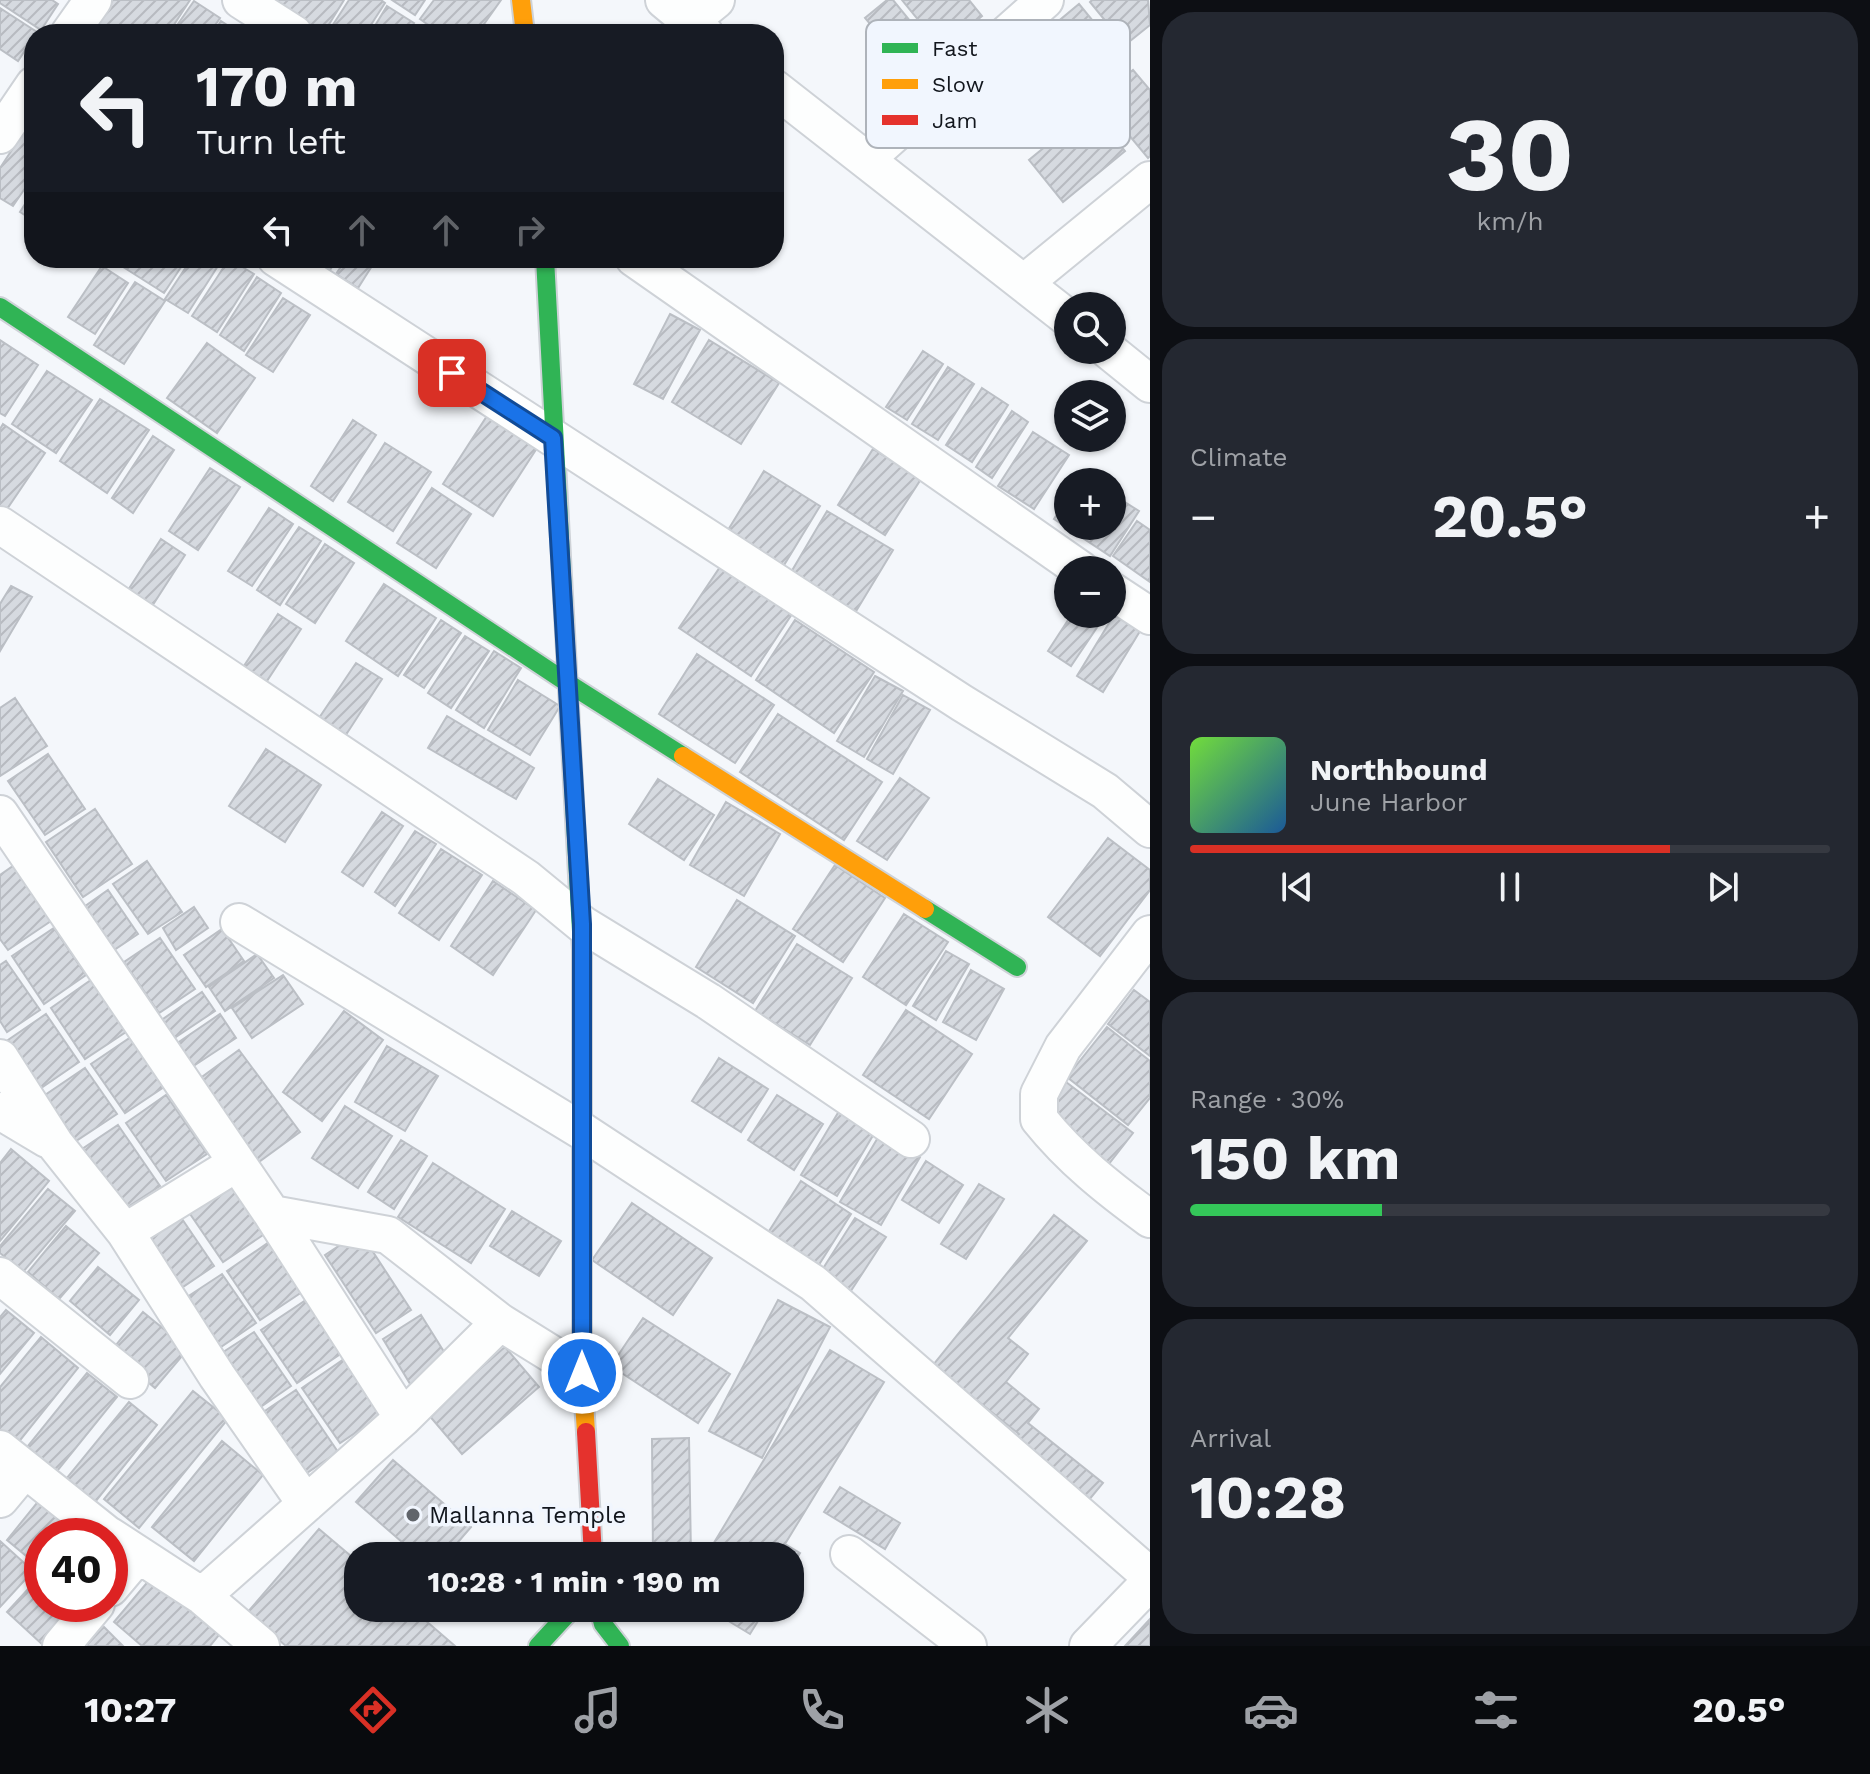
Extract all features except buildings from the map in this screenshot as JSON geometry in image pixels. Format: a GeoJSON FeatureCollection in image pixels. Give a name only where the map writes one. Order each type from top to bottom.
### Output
{"type":"FeatureCollection","features":[{"type":"Feature","properties":{"kind":"street"},"geometry":{"type":"LineString","coordinates":[[76,24],[93,0]]}},
{"type":"Feature","properties":{"kind":"street"},"geometry":{"type":"LineString","coordinates":[[241,0],[278,24]]}},
{"type":"Feature","properties":{"kind":"street"},"geometry":{"type":"LineString","coordinates":[[521,0],[524,24]]}},
{"type":"Feature","properties":{"kind":"street"},"geometry":{"type":"LineString","coordinates":[[1022,20],[1045,0]]}},
{"type":"Feature","properties":{"kind":"street"},"geometry":{"type":"LineString","coordinates":[[784,96],[1054,307]]}},
{"type":"Feature","properties":{"kind":"street"},"geometry":{"type":"LineString","coordinates":[[0,135],[24,103]]}},
{"type":"Feature","properties":{"kind":"street"},"geometry":{"type":"LineString","coordinates":[[866,159],[878,148]]}},
{"type":"Feature","properties":{"kind":"street"},"geometry":{"type":"LineString","coordinates":[[1024,283],[1150,180]]}},
{"type":"Feature","properties":{"kind":"street"},"geometry":{"type":"LineString","coordinates":[[291,268],[962,703],[1105,791],[1150,829]]}},
{"type":"Feature","properties":{"kind":"street"},"geometry":{"type":"LineString","coordinates":[[545,268],[566,682],[582,924],[582,1373],[592,1542]]}},
{"type":"Feature","properties":{"kind":"street"},"geometry":{"type":"LineString","coordinates":[[648,268],[1061,556]]}},
{"type":"Feature","properties":{"kind":"street"},"geometry":{"type":"LineString","coordinates":[[0,307],[566,682],[1017,967]]}},
{"type":"Feature","properties":{"kind":"street"},"geometry":{"type":"LineString","coordinates":[[1125,364],[1150,384]]}},
{"type":"Feature","properties":{"kind":"street"},"geometry":{"type":"LineString","coordinates":[[0,525],[526,878],[582,924],[708,1001],[911,1139]]}},
{"type":"Feature","properties":{"kind":"street"},"geometry":{"type":"LineString","coordinates":[[1126,600],[1150,616]]}},
{"type":"Feature","properties":{"kind":"street"},"geometry":{"type":"LineString","coordinates":[[0,814],[272,1214],[403,1418]]}},
{"type":"Feature","properties":{"kind":"street"},"geometry":{"type":"LineString","coordinates":[[239,922],[582,1131],[813,1283],[1150,1579],[1088,1646]]}},
{"type":"Feature","properties":{"kind":"street"},"geometry":{"type":"LineString","coordinates":[[1150,934],[1063,1047],[1039,1094],[1039,1119],[1060,1146],[1094,1178],[1150,1219]]}},
{"type":"Feature","properties":{"kind":"street"},"geometry":{"type":"LineString","coordinates":[[0,1058],[55,1144],[125,1232],[217,1376],[306,1504]]}},
{"type":"Feature","properties":{"kind":"street"},"geometry":{"type":"LineString","coordinates":[[0,1111],[55,1144]]}},
{"type":"Feature","properties":{"kind":"street"},"geometry":{"type":"LineString","coordinates":[[125,1232],[237,1163]]}},
{"type":"Feature","properties":{"kind":"street"},"geometry":{"type":"LineString","coordinates":[[272,1214],[388,1235],[500,1322],[582,1373]]}},
{"type":"Feature","properties":{"kind":"street"},"geometry":{"type":"LineString","coordinates":[[0,1276],[130,1380]]}},
{"type":"Feature","properties":{"kind":"street"},"geometry":{"type":"LineString","coordinates":[[202,1596],[403,1418],[500,1322]]}},
{"type":"Feature","properties":{"kind":"street"},"geometry":{"type":"LineString","coordinates":[[0,1499],[13,1459],[87,1518]]}},
{"type":"Feature","properties":{"kind":"street"},"geometry":{"type":"LineString","coordinates":[[128,1549],[202,1596],[261,1646]]}},
{"type":"Feature","properties":{"kind":"street"},"geometry":{"type":"LineString","coordinates":[[849,1554],[968,1646]]}},
{"type":"Feature","properties":{"kind":"street"},"geometry":{"type":"LineString","coordinates":[[61,1646],[81,1622]]}},
{"type":"Feature","properties":{"kind":"street"},"geometry":{"type":"LineString","coordinates":[[538,1646],[560,1622]]}},
{"type":"Feature","properties":{"kind":"street"},"geometry":{"type":"LineString","coordinates":[[598,1622],[620,1646]]}},
{"type":"Feature","properties":{"kind":"traffic: fast"},"geometry":{"type":"LineString","coordinates":[[546,268],[582,950]]}},
{"type":"Feature","properties":{"kind":"traffic: fast"},"geometry":{"type":"LineString","coordinates":[[0,307],[566,682],[683,756]]}},
{"type":"Feature","properties":{"kind":"traffic: fast"},"geometry":{"type":"LineString","coordinates":[[925,909],[1017,967]]}},
{"type":"Feature","properties":{"kind":"traffic: fast"},"geometry":{"type":"LineString","coordinates":[[538,1646],[560,1622]]}},
{"type":"Feature","properties":{"kind":"traffic: fast"},"geometry":{"type":"LineString","coordinates":[[602,1622],[620,1646]]}},
{"type":"Feature","properties":{"kind":"traffic: slow"},"geometry":{"type":"LineString","coordinates":[[521,0],[524,24]]}},
{"type":"Feature","properties":{"kind":"traffic: slow"},"geometry":{"type":"LineString","coordinates":[[683,756],[925,909]]}},
{"type":"Feature","properties":{"kind":"traffic: slow"},"geometry":{"type":"LineString","coordinates":[[582,950],[582,1373],[586,1432]]}},
{"type":"Feature","properties":{"kind":"traffic: jam"},"geometry":{"type":"LineString","coordinates":[[586,1432],[592,1542]]}},
{"type":"Feature","properties":{"kind":"place","name":"Mallanna Temple"},"geometry":{"type":"Point","coordinates":[413,1515]}},
{"type":"Feature","properties":{"kind":"route"},"geometry":{"type":"LineString","coordinates":[[452,373],[553,438],[582,924],[582,1373]]}}]}
